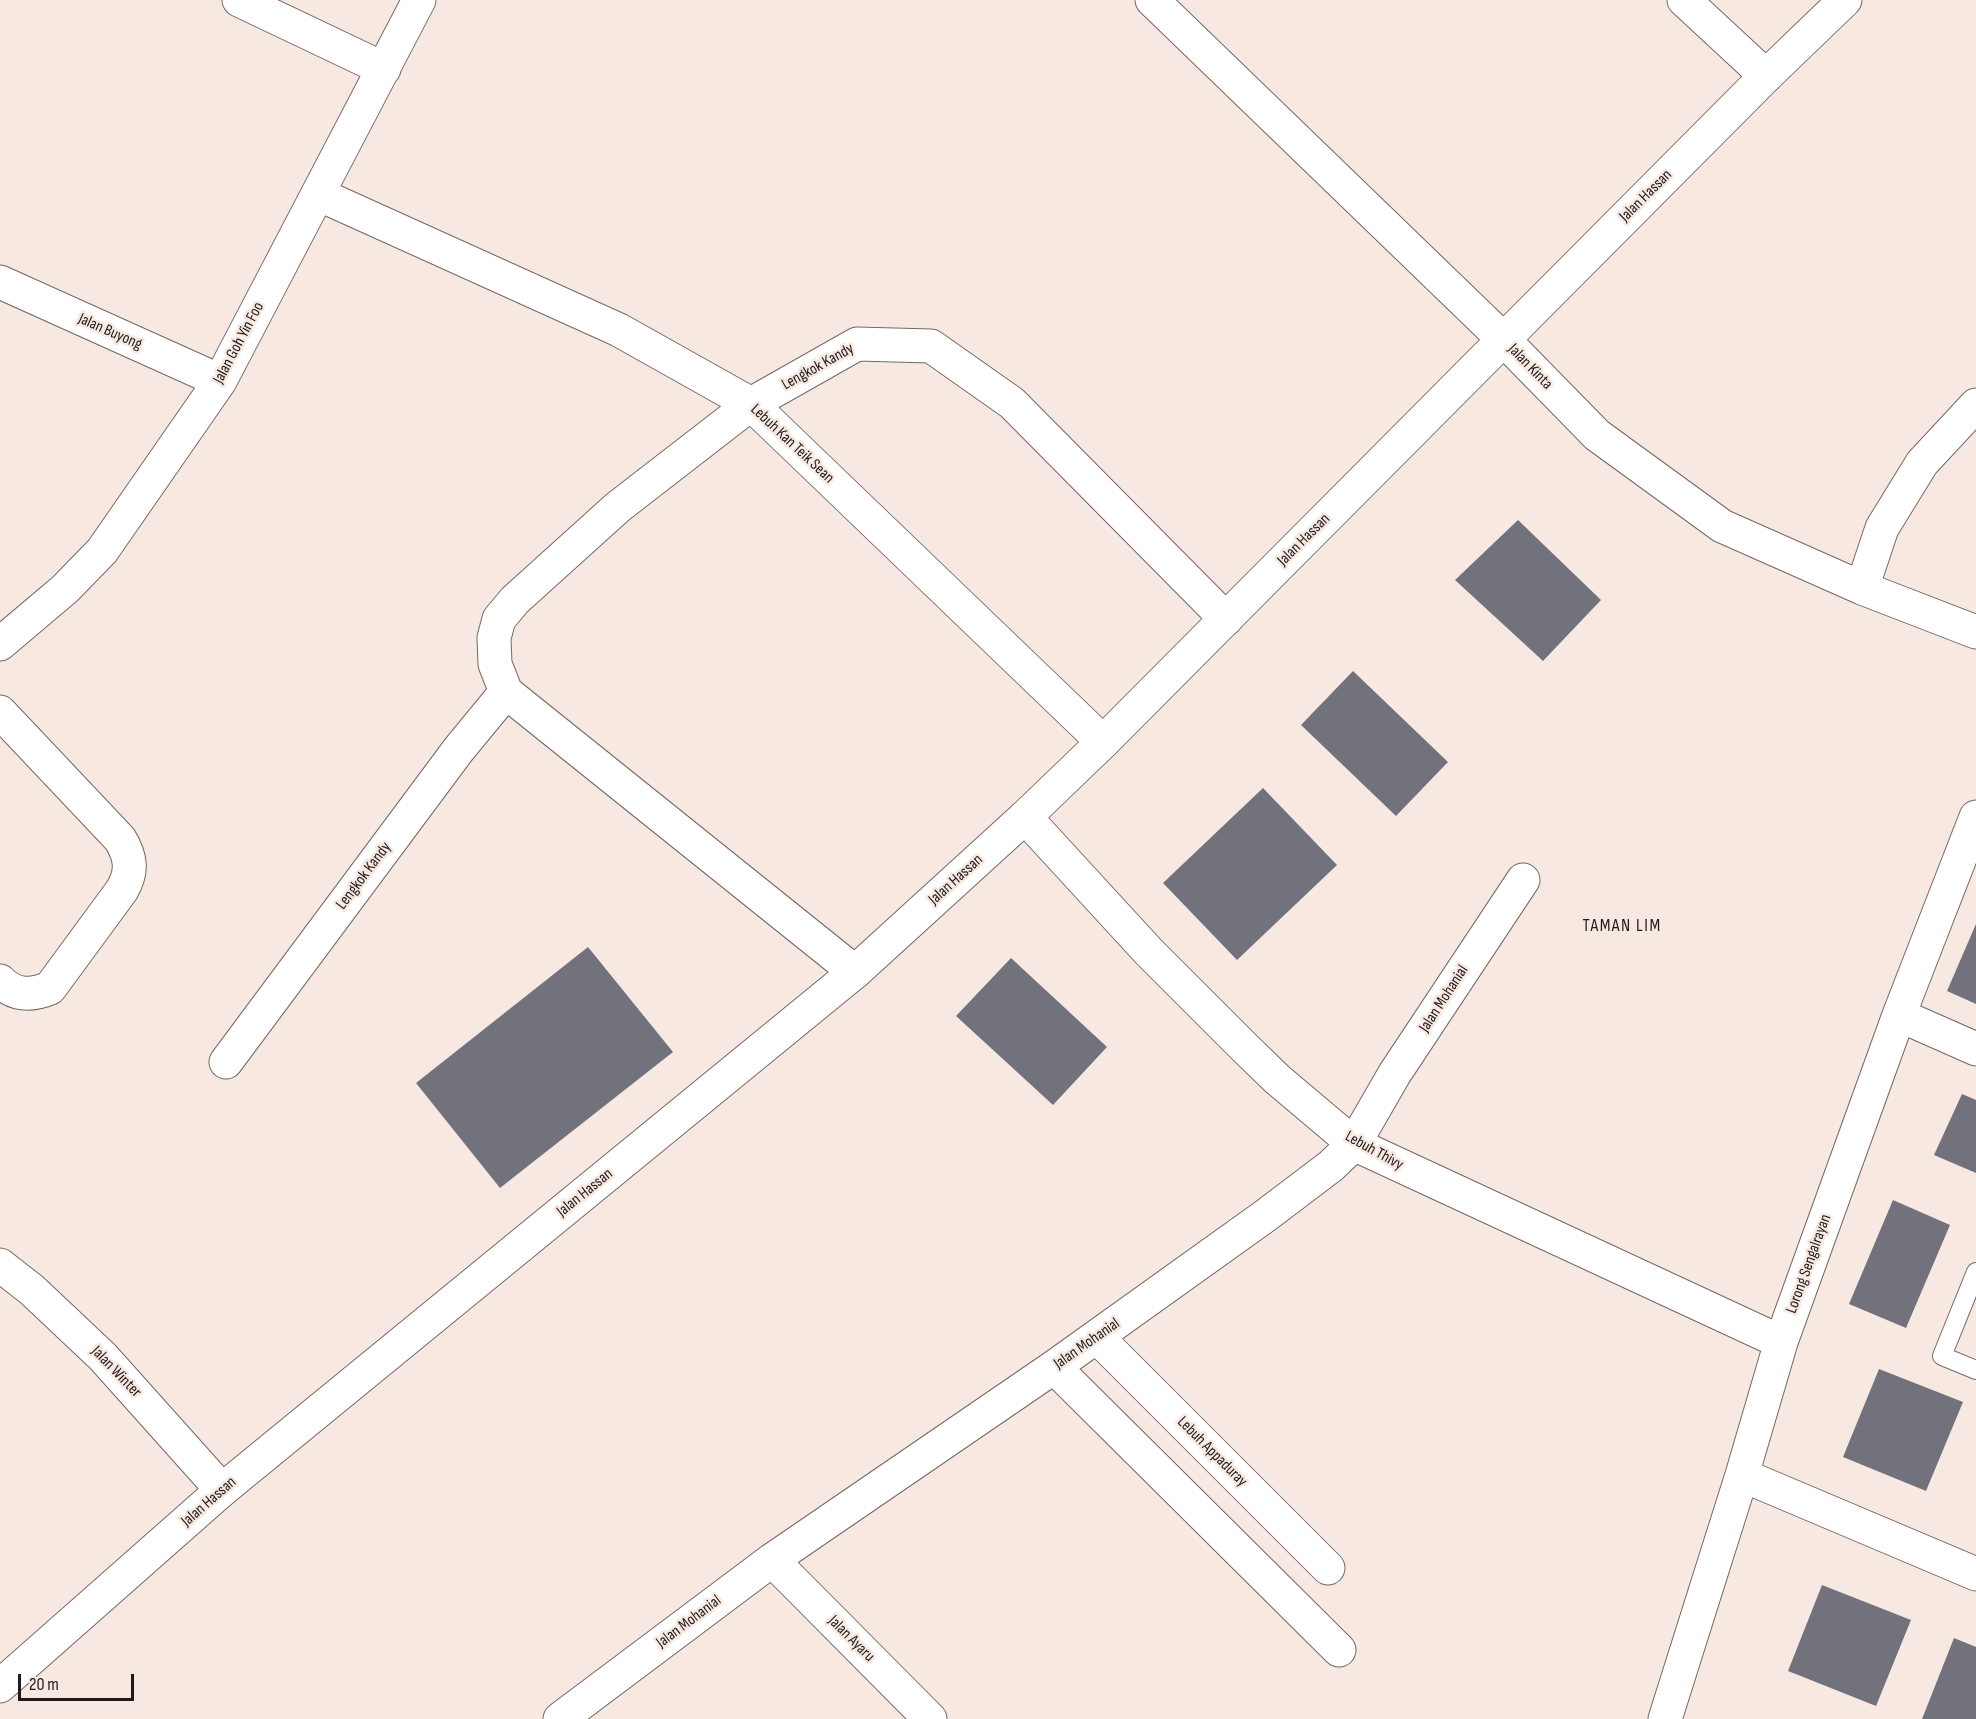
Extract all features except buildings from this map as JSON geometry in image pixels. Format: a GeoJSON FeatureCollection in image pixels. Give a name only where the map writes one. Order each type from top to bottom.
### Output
{"type":"FeatureCollection","features":[{"type":"Feature","properties":{"kind":"street"},"geometry":{"type":"LineString","coordinates":[[239,0],[384,69]]}},
{"type":"Feature","properties":{"kind":"street","name":"Jalan Goh Yin Foo"},"geometry":{"type":"LineString","coordinates":[[0,644],[65,589],[102,551],[220,381],[418,0]]}},
{"type":"Feature","properties":{"kind":"street","name":"Jalan Kinta"},"geometry":{"type":"LineString","coordinates":[[1152,0],[1503,339],[1596,435],[1722,526],[1862,588],[1976,632]]}},
{"type":"Feature","properties":{"kind":"street"},"geometry":{"type":"LineString","coordinates":[[1684,0],[1766,76]]}},
{"type":"Feature","properties":{"kind":"street","name":"Jalan Hassan"},"geometry":{"type":"LineString","coordinates":[[0,1686],[222,1490],[855,972],[1103,742],[1766,76],[1845,0]]}},
{"type":"Feature","properties":{"kind":"street","name":"Lebuh Kan Teik Sean"},"geometry":{"type":"LineString","coordinates":[[318,194],[620,330],[751,404],[1103,742]]}},
{"type":"Feature","properties":{"kind":"street","name":"Jalan Buyong"},"geometry":{"type":"LineString","coordinates":[[0,282],[220,381]]}},
{"type":"Feature","properties":{"kind":"street","name":"Lengkok Kandy"},"geometry":{"type":"LineString","coordinates":[[855,972],[506,692],[495,664],[494,638],[500,619],[514,600],[618,507],[751,404],[857,344],[931,346],[1011,403],[1226,619]]}},
{"type":"Feature","properties":{"kind":"street"},"geometry":{"type":"LineString","coordinates":[[1862,588],[1882,528],[1922,463],[1976,405]]}},
{"type":"Feature","properties":{"kind":"street","name":"Lengkok Kandy"},"geometry":{"type":"LineString","coordinates":[[226,1062],[459,748],[506,692]]}},
{"type":"Feature","properties":{"kind":"street"},"geometry":{"type":"LineString","coordinates":[[0,711],[120,839],[130,859],[128,880],[122,890],[50,988],[39,992],[17,993],[0,981]]}},
{"type":"Feature","properties":{"kind":"street","name":"Lebuh Thivy"},"geometry":{"type":"LineString","coordinates":[[1024,817],[1149,952],[1240,1044],[1277,1079],[1354,1144],[1781,1342]]}},
{"type":"Feature","properties":{"kind":"street","name":"Lorong Sengalrayan"},"geometry":{"type":"LineString","coordinates":[[1665,1719],[1742,1475],[1781,1342],[1899,1016],[1976,817]]}},
{"type":"Feature","properties":{"kind":"street","name":"Jalan Mohanial"},"geometry":{"type":"LineString","coordinates":[[560,1719],[772,1560],[1097,1337],[1331,1166],[1354,1144],[1395,1073],[1523,880]]}},
{"type":"Feature","properties":{"kind":"street"},"geometry":{"type":"LineString","coordinates":[[1899,1016],[1976,1049]]}},
{"type":"Feature","properties":{"kind":"street","name":"Jalan Winter"},"geometry":{"type":"LineString","coordinates":[[0,1265],[32,1290],[103,1357],[222,1490]]}},
{"type":"Feature","properties":{"kind":"street","name":"Lebuh Appaduray"},"geometry":{"type":"LineString","coordinates":[[1097,1337],[1328,1568]]}},
{"type":"Feature","properties":{"kind":"street"},"geometry":{"type":"LineString","coordinates":[[1054,1367],[1339,1650]]}},
{"type":"Feature","properties":{"kind":"street"},"geometry":{"type":"LineString","coordinates":[[1742,1475],[1976,1574]]}},
{"type":"Feature","properties":{"kind":"street","name":"Jalan Ayaru"},"geometry":{"type":"LineString","coordinates":[[772,1560],[930,1719]]}},
{"type":"Feature","properties":{"kind":"lane"},"geometry":{"type":"LineString","coordinates":[[1976,1272],[1942,1356],[1976,1370]]}},
{"type":"Feature","properties":{"kind":"district","name":"TAMAN LIM"},"geometry":{"type":"Point","coordinates":[1622,926]}}]}
